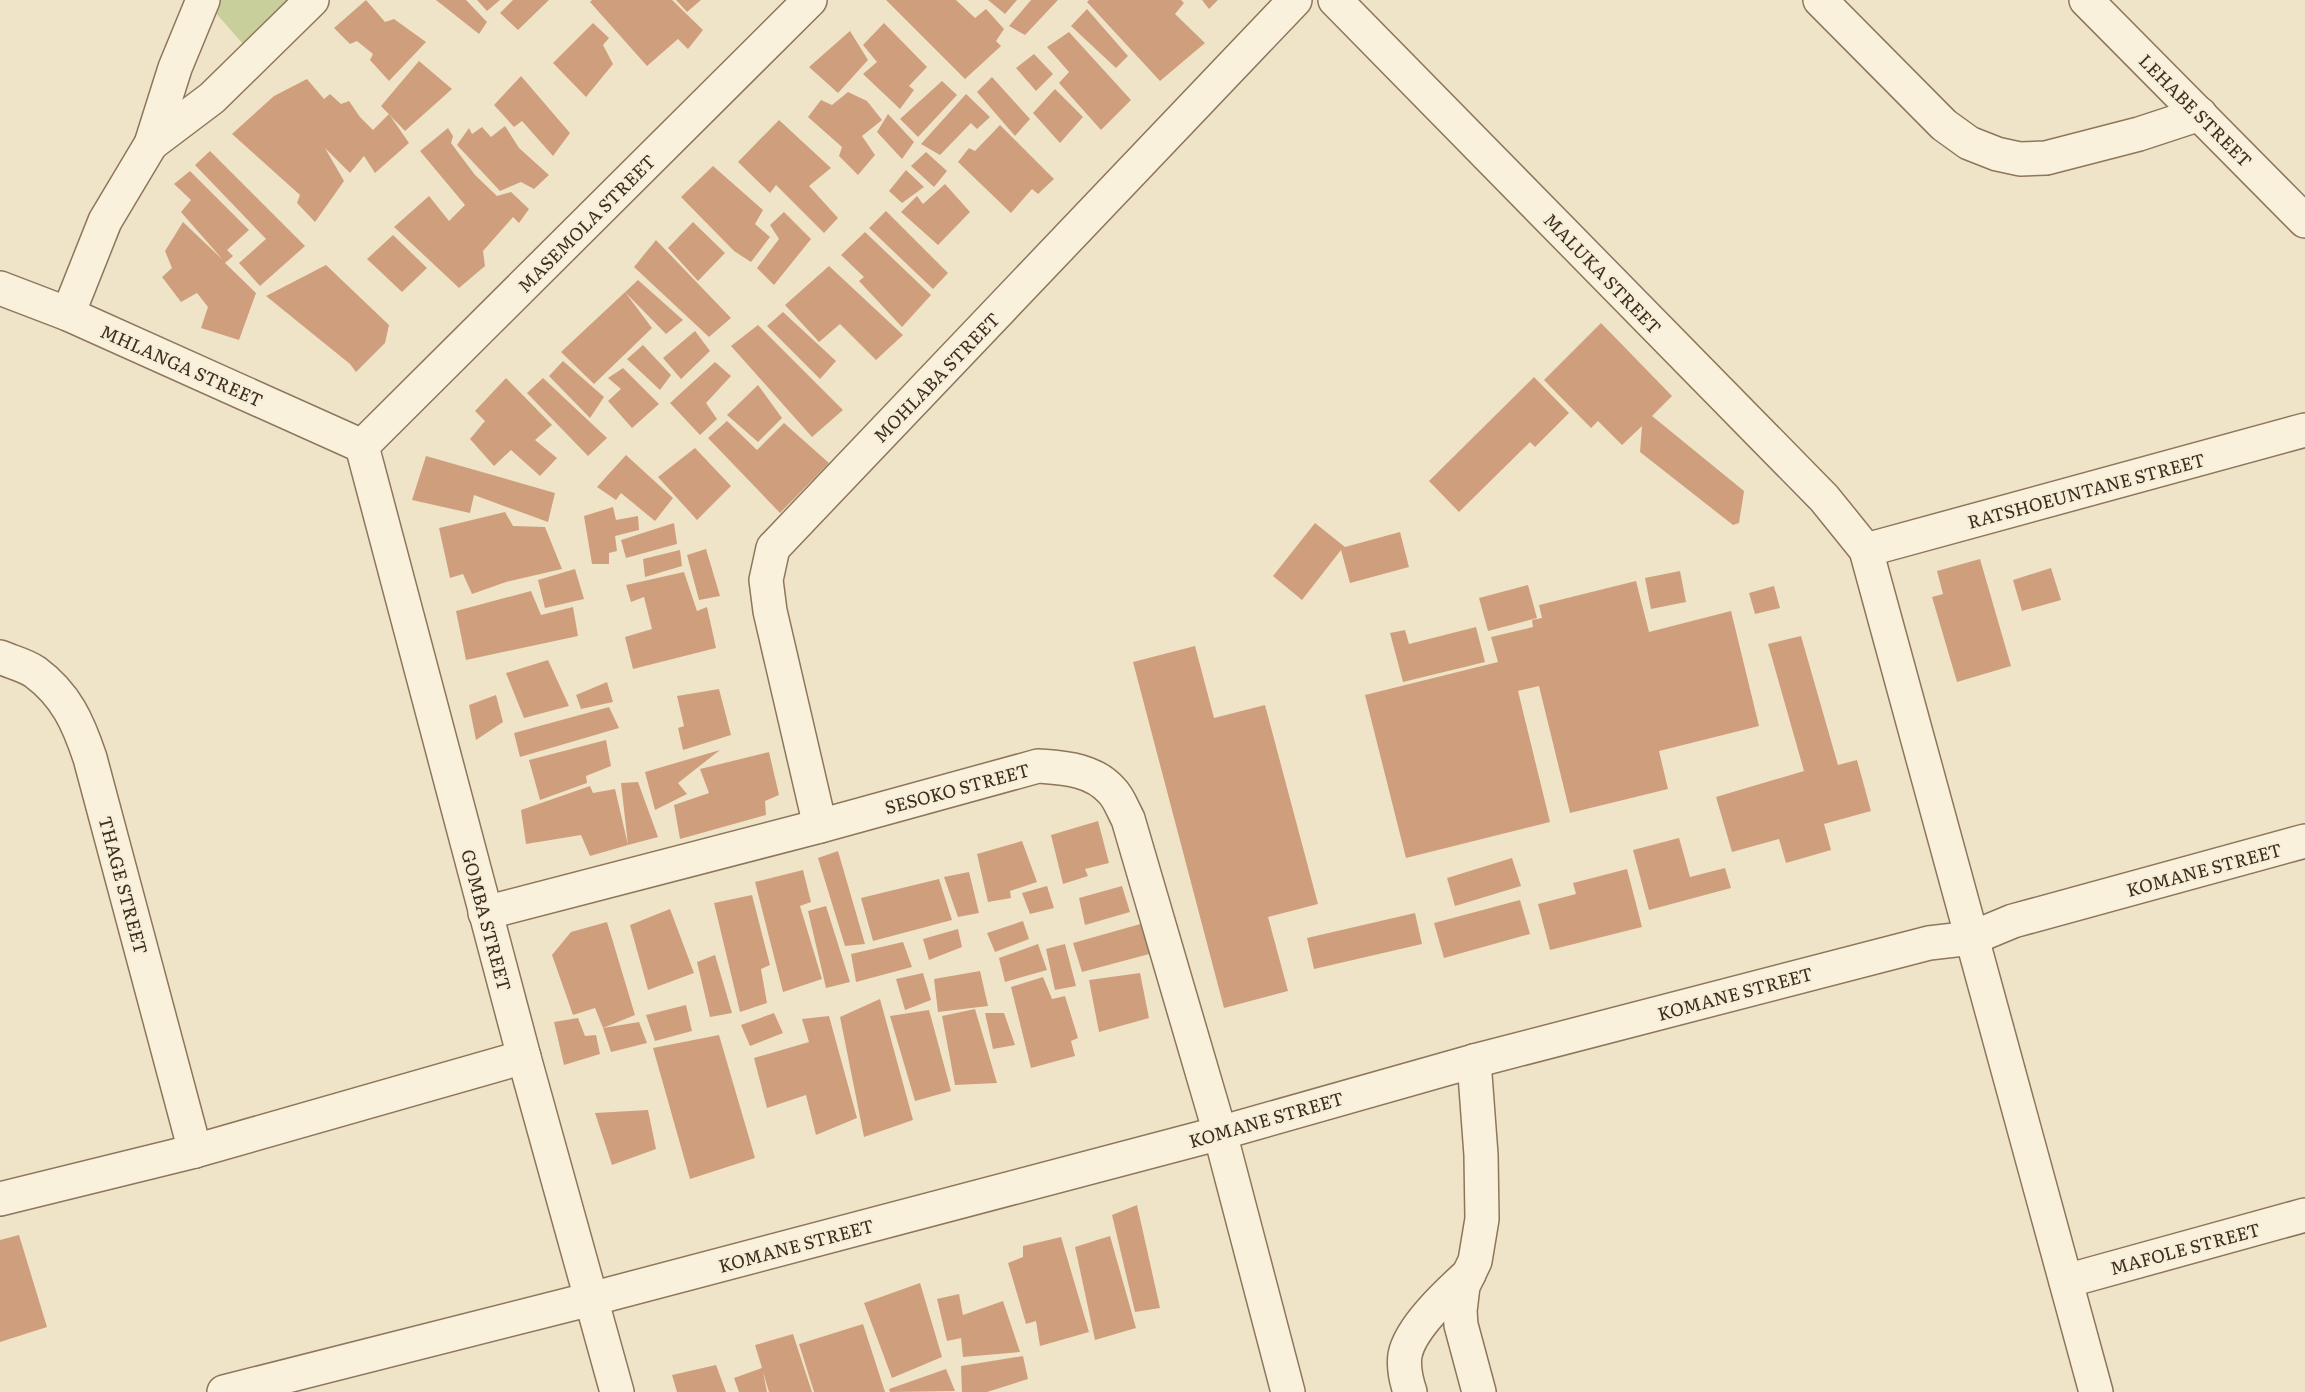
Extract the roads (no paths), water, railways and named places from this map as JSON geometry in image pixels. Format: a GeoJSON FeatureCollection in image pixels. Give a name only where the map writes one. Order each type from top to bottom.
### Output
{"type":"FeatureCollection","features":[{"type":"Feature","properties":{"kind":"street"},"geometry":{"type":"LineString","coordinates":[[68,314],[105,221],[151,144],[176,68],[203,0]]}},
{"type":"Feature","properties":{"kind":"street"},"geometry":{"type":"LineString","coordinates":[[151,144],[212,98],[312,0]]}},
{"type":"Feature","properties":{"kind":"street","name":"MASEMOLA STREET"},"geometry":{"type":"LineString","coordinates":[[362,446],[810,0]]}},
{"type":"Feature","properties":{"kind":"street","name":"MOHLABA STREET"},"geometry":{"type":"LineString","coordinates":[[820,826],[770,611],[766,580],[773,548],[1295,0]]}},
{"type":"Feature","properties":{"kind":"street","name":"MALUKA STREET"},"geometry":{"type":"LineString","coordinates":[[1335,0],[1824,498],[1866,550]]}},
{"type":"Feature","properties":{"kind":"street"},"geometry":{"type":"LineString","coordinates":[[1820,0],[1944,126],[1969,143],[1997,154],[2020,159],[2046,158],[2139,134],[2200,114]]}},
{"type":"Feature","properties":{"kind":"street","name":"LEHABE STREET"},"geometry":{"type":"LineString","coordinates":[[2086,0],[2305,221]]}},
{"type":"Feature","properties":{"kind":"street","name":"MHLANGA STREET"},"geometry":{"type":"LineString","coordinates":[[0,288],[68,314],[362,446]]}},
{"type":"Feature","properties":{"kind":"street","name":"RATSHOEUNTANE STREET"},"geometry":{"type":"LineString","coordinates":[[1866,550],[2305,430]]}},
{"type":"Feature","properties":{"kind":"street","name":"GOMBA STREET"},"geometry":{"type":"LineString","coordinates":[[362,446],[485,912],[616,1392]]}},
{"type":"Feature","properties":{"kind":"street"},"geometry":{"type":"LineString","coordinates":[[1866,550],[2096,1392]]}},
{"type":"Feature","properties":{"kind":"street","name":"THAGE STREET"},"geometry":{"type":"LineString","coordinates":[[0,657],[34,671],[65,700],[79,725],[90,758],[195,1151]]}},
{"type":"Feature","properties":{"kind":"street","name":"SESOKO STREET"},"geometry":{"type":"LineString","coordinates":[[485,912],[820,826],[1038,766],[1069,768],[1092,776],[1112,790],[1128,819],[1220,1133],[1288,1392]]}},
{"type":"Feature","properties":{"kind":"street","name":"KOMANE STREET"},"geometry":{"type":"LineString","coordinates":[[224,1392],[591,1299],[1220,1133],[1474,1061],[1929,943],[1972,938],[2013,921],[2305,841]]}},
{"type":"Feature","properties":{"kind":"street"},"geometry":{"type":"LineString","coordinates":[[0,1199],[195,1151],[524,1057]]}},
{"type":"Feature","properties":{"kind":"street"},"geometry":{"type":"LineString","coordinates":[[1474,1061],[1481,1155],[1482,1219],[1476,1261],[1464,1286],[1460,1311],[1461,1325],[1479,1392]]}},
{"type":"Feature","properties":{"kind":"street","name":"MAFOLE STREET"},"geometry":{"type":"LineString","coordinates":[[2066,1281],[2305,1215]]}},
{"type":"Feature","properties":{"kind":"street"},"geometry":{"type":"LineString","coordinates":[[1410,1392],[1404,1372],[1405,1353],[1415,1333],[1449,1291],[1470,1274]]}}]}
